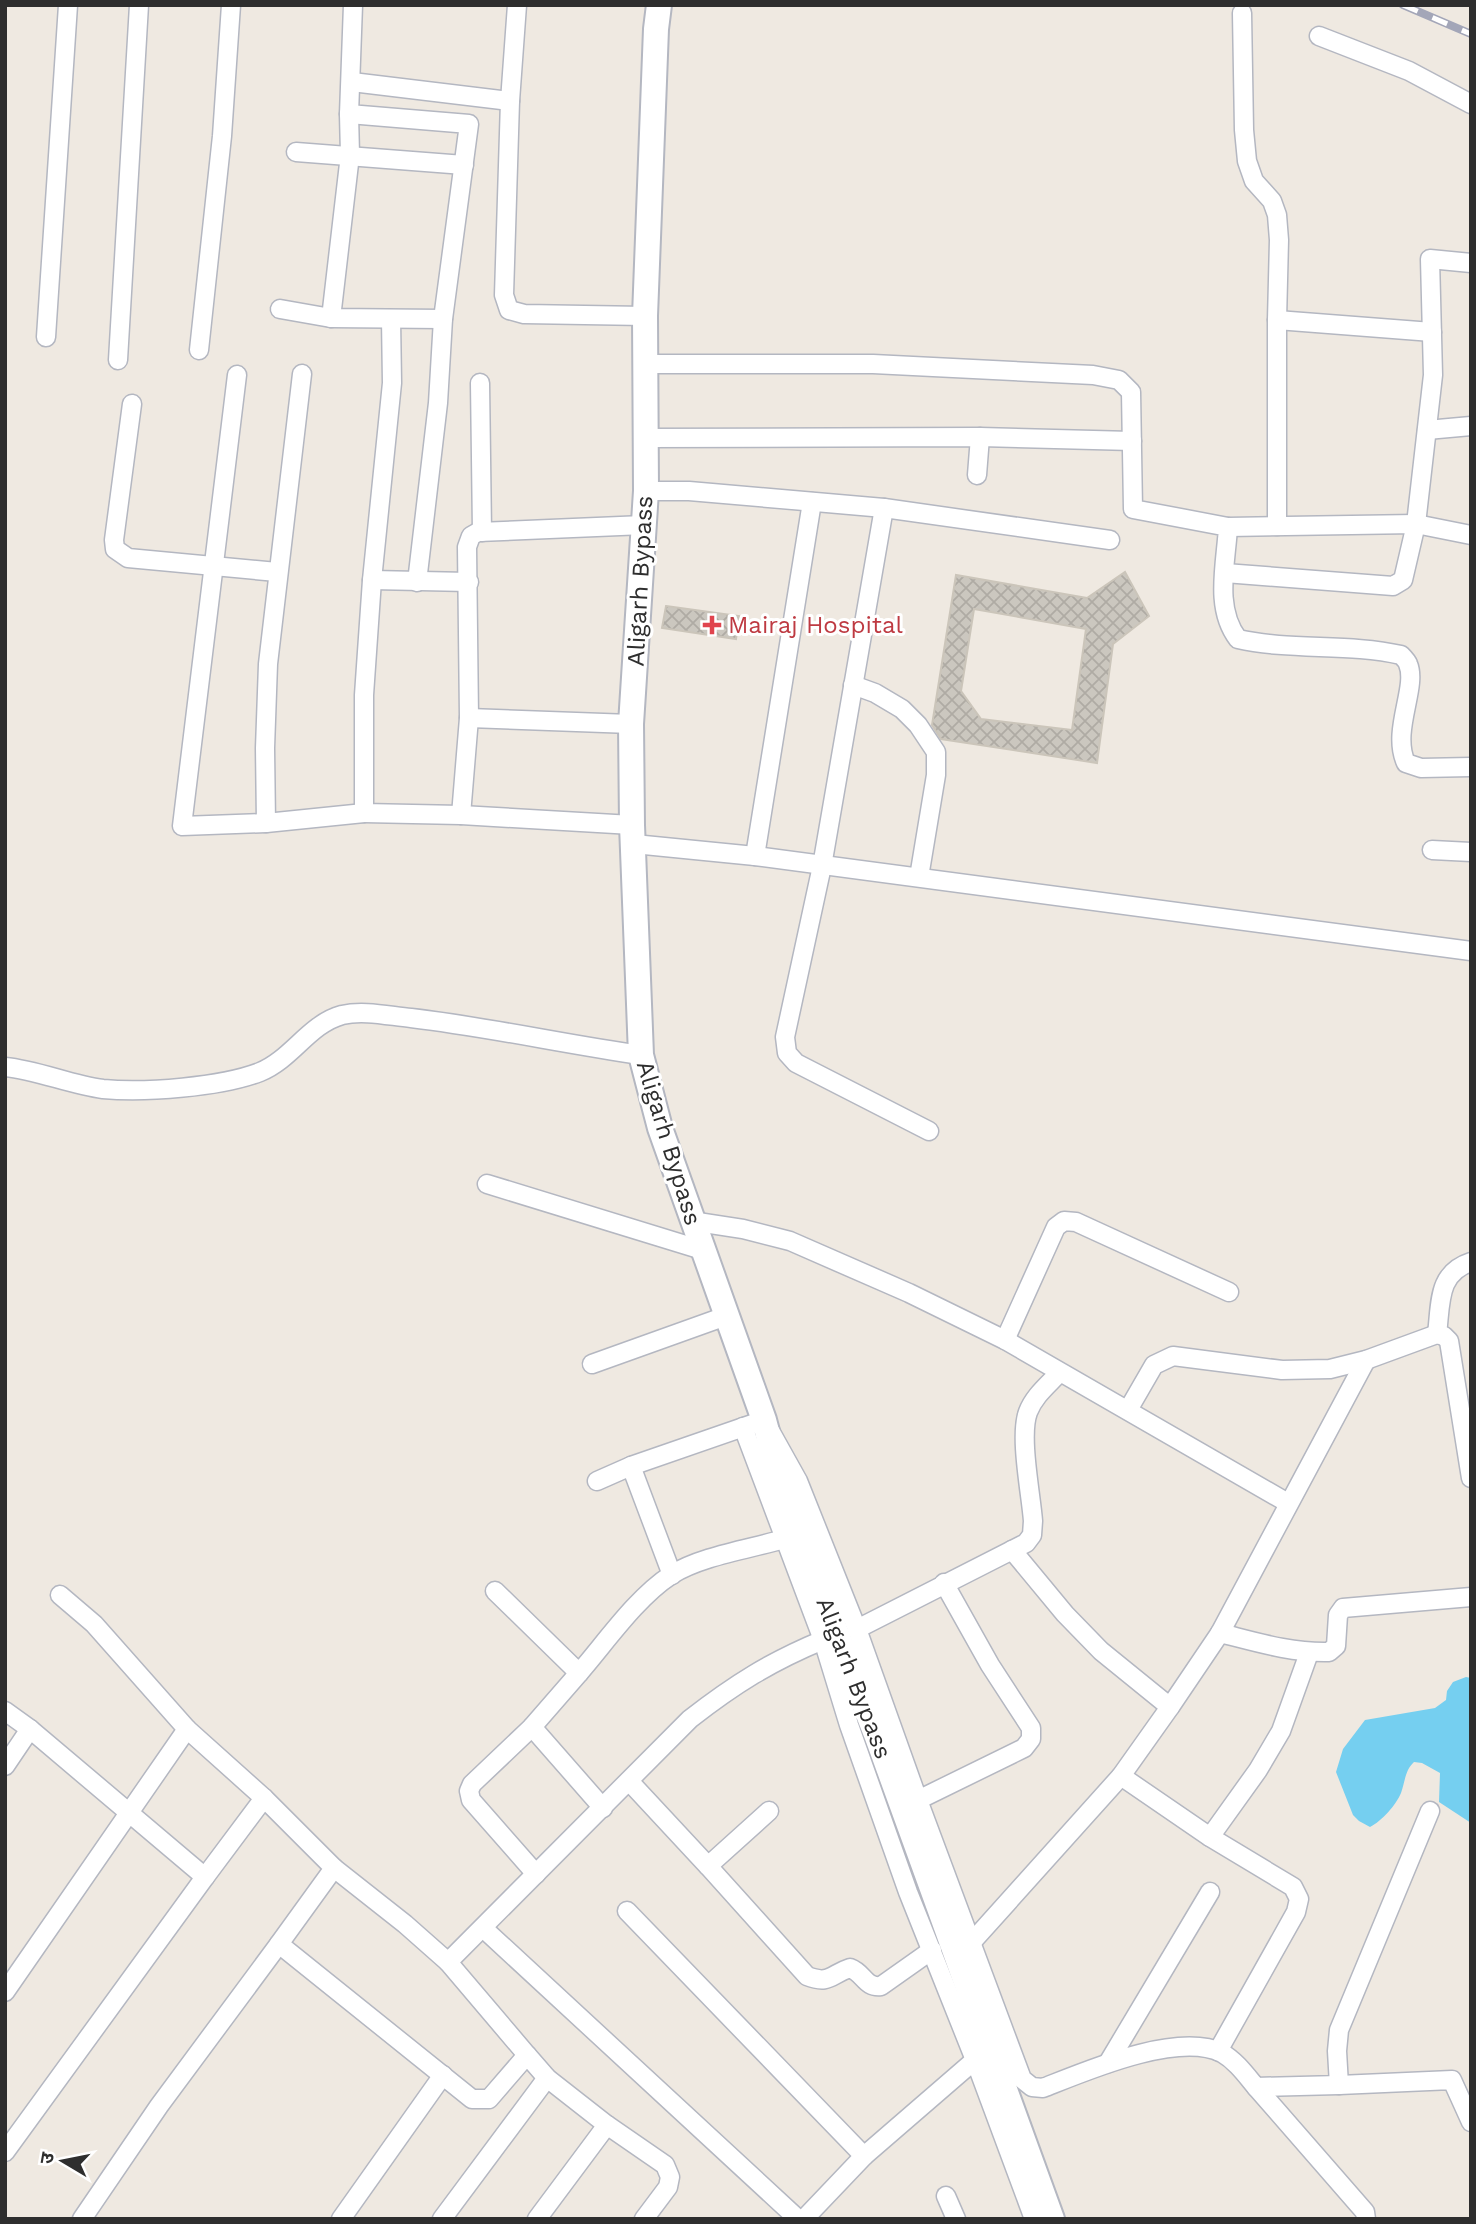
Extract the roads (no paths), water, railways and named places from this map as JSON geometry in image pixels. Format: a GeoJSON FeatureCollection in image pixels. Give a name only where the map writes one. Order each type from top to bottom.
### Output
{"type":"FeatureCollection","features":[{"type":"Feature","properties":{"kind":"main road","name":"Aligarh Bypass"},"geometry":{"type":"LineString","coordinates":[[659,5],[645,316],[646,491],[631,724],[641,1055],[660,1128],[726,1316],[754,1423],[877,1737],[1052,2219]]}},
{"type":"Feature","properties":{"kind":"street"},"geometry":{"type":"LineString","coordinates":[[46,337],[68,5]]}},
{"type":"Feature","properties":{"kind":"street"},"geometry":{"type":"LineString","coordinates":[[118,360],[139,5]]}},
{"type":"Feature","properties":{"kind":"street"},"geometry":{"type":"LineString","coordinates":[[199,349],[222,136],[231,5]]}},
{"type":"Feature","properties":{"kind":"street"},"geometry":{"type":"LineString","coordinates":[[331,318],[350,155],[353,5]]}},
{"type":"Feature","properties":{"kind":"street"},"geometry":{"type":"LineString","coordinates":[[517,5],[510,101],[504,295],[509,310],[524,314],[645,316]]}},
{"type":"Feature","properties":{"kind":"street"},"geometry":{"type":"LineString","coordinates":[[1242,13],[1247,161],[1254,181],[1272,201],[1277,215],[1279,240],[1277,526]]}},
{"type":"Feature","properties":{"kind":"street"},"geometry":{"type":"LineString","coordinates":[[1320,36],[1409,71],[1471,104]]}},
{"type":"Feature","properties":{"kind":"street"},"geometry":{"type":"LineString","coordinates":[[352,82],[510,101]]}},
{"type":"Feature","properties":{"kind":"street"},"geometry":{"type":"LineString","coordinates":[[349,114],[469,124],[443,319],[438,403],[416,582]]}},
{"type":"Feature","properties":{"kind":"street"},"geometry":{"type":"LineString","coordinates":[[296,152],[464,165]]}},
{"type":"Feature","properties":{"kind":"street"},"geometry":{"type":"LineString","coordinates":[[1225,573],[1393,586],[1403,580],[1416,524],[1433,375],[1430,259],[1471,263]]}},
{"type":"Feature","properties":{"kind":"street"},"geometry":{"type":"LineString","coordinates":[[280,309],[331,318],[443,319]]}},
{"type":"Feature","properties":{"kind":"street"},"geometry":{"type":"LineString","coordinates":[[364,813],[364,695],[372,580],[392,383],[391,319]]}},
{"type":"Feature","properties":{"kind":"street"},"geometry":{"type":"LineString","coordinates":[[1277,320],[1432,332]]}},
{"type":"Feature","properties":{"kind":"street"},"geometry":{"type":"LineString","coordinates":[[645,365],[873,364],[1093,375],[1119,380],[1131,392],[1133,509],[1228,527],[1416,524],[1471,535]]}},
{"type":"Feature","properties":{"kind":"street"},"geometry":{"type":"LineString","coordinates":[[237,374],[182,826],[267,823],[364,813],[461,816],[633,834],[822,866],[1471,951]]}},
{"type":"Feature","properties":{"kind":"street"},"geometry":{"type":"LineString","coordinates":[[267,823],[265,748],[268,664],[302,374]]}},
{"type":"Feature","properties":{"kind":"street"},"geometry":{"type":"LineString","coordinates":[[480,383],[482,532]]}},
{"type":"Feature","properties":{"kind":"street"},"geometry":{"type":"LineString","coordinates":[[132,404],[115,549],[128,558],[277,572]]}},
{"type":"Feature","properties":{"kind":"street"},"geometry":{"type":"LineString","coordinates":[[1427,430],[1471,426]]}},
{"type":"Feature","properties":{"kind":"street"},"geometry":{"type":"LineString","coordinates":[[644,438],[980,437],[1132,441]]}},
{"type":"Feature","properties":{"kind":"street"},"geometry":{"type":"LineString","coordinates":[[977,475],[980,437]]}},
{"type":"Feature","properties":{"kind":"street"},"geometry":{"type":"LineString","coordinates":[[646,491],[689,491],[884,508],[1110,540]]}},
{"type":"Feature","properties":{"kind":"street"},"geometry":{"type":"LineString","coordinates":[[755,856],[812,502]]}},
{"type":"Feature","properties":{"kind":"street"},"geometry":{"type":"LineString","coordinates":[[884,508],[822,866],[785,1037],[787,1053],[796,1063],[929,1131]]}},
{"type":"Feature","properties":{"kind":"street"},"geometry":{"type":"LineString","coordinates":[[461,816],[469,718],[467,548],[471,536],[482,532],[644,525]]}},
{"type":"Feature","properties":{"kind":"street"},"geometry":{"type":"LineString","coordinates":[[1228,527],[1223,607],[1229,627],[1238,639],[1260,644],[1351,649],[1401,656],[1409,665],[1409,685],[1402,719],[1402,754],[1406,763],[1422,768],[1471,767]]}},
{"type":"Feature","properties":{"kind":"street"},"geometry":{"type":"LineString","coordinates":[[372,580],[468,582]]}},
{"type":"Feature","properties":{"kind":"street"},"geometry":{"type":"LineString","coordinates":[[853,685],[875,693],[902,709],[918,725],[936,752],[936,775],[919,877]]}},
{"type":"Feature","properties":{"kind":"street"},"geometry":{"type":"LineString","coordinates":[[469,718],[631,724]]}},
{"type":"Feature","properties":{"kind":"street"},"geometry":{"type":"LineString","coordinates":[[1432,850],[1471,852]]}},
{"type":"Feature","properties":{"kind":"street"},"geometry":{"type":"LineString","coordinates":[[5,1067],[103,1089],[139,1089],[231,1080],[262,1071],[289,1055],[318,1026],[343,1015],[369,1014],[442,1022],[641,1055]]}},
{"type":"Feature","properties":{"kind":"street"},"geometry":{"type":"LineString","coordinates":[[487,1184],[702,1250]]}},
{"type":"Feature","properties":{"kind":"street"},"geometry":{"type":"LineString","coordinates":[[1005,1340],[1056,1227],[1064,1221],[1076,1222],[1229,1293]]}},
{"type":"Feature","properties":{"kind":"street"},"geometry":{"type":"LineString","coordinates":[[691,1222],[743,1229],[790,1241],[909,1293],[1005,1340],[1288,1503]]}},
{"type":"Feature","properties":{"kind":"street"},"geometry":{"type":"LineString","coordinates":[[1437,1334],[1443,1290],[1448,1275],[1459,1266],[1471,1262]]}},
{"type":"Feature","properties":{"kind":"street"},"geometry":{"type":"LineString","coordinates":[[592,1364],[726,1316]]}},
{"type":"Feature","properties":{"kind":"street"},"geometry":{"type":"LineString","coordinates":[[1128,1410],[1154,1365],[1173,1356],[1282,1370],[1330,1369],[1366,1360],[1437,1334],[1449,1341],[1471,1478]]}},
{"type":"Feature","properties":{"kind":"street"},"geometry":{"type":"LineString","coordinates":[[971,1943],[1121,1776],[1170,1707],[1220,1633],[1366,1360]]}},
{"type":"Feature","properties":{"kind":"street"},"geometry":{"type":"LineString","coordinates":[[857,1629],[1026,1543],[1032,1535],[1033,1521],[1024,1432],[1028,1412],[1037,1397],[1059,1373]]}},
{"type":"Feature","properties":{"kind":"street"},"geometry":{"type":"LineString","coordinates":[[597,1481],[631,1466],[754,1423]]}},
{"type":"Feature","properties":{"kind":"street"},"geometry":{"type":"LineString","coordinates":[[754,1423],[784,1539],[823,1640],[849,1726],[908,1892],[975,2060],[1034,2219]]}},
{"type":"Feature","properties":{"kind":"street"},"geometry":{"type":"LineString","coordinates":[[754,1423],[798,1481],[857,1629],[1022,2080],[1032,2087],[1043,2088],[1108,2063],[1174,2047],[1218,2051],[1230,2058],[1365,2212],[1366,2219]]}},
{"type":"Feature","properties":{"kind":"street"},"geometry":{"type":"LineString","coordinates":[[631,1466],[672,1575]]}},
{"type":"Feature","properties":{"kind":"street"},"geometry":{"type":"LineString","coordinates":[[536,1874],[471,1800],[469,1791],[472,1784],[532,1727],[629,1615],[672,1575],[703,1562],[784,1539]]}},
{"type":"Feature","properties":{"kind":"street"},"geometry":{"type":"LineString","coordinates":[[1012,1549],[1065,1614],[1101,1651],[1170,1707]]}},
{"type":"Feature","properties":{"kind":"street"},"geometry":{"type":"LineString","coordinates":[[918,1800],[1024,1748],[1031,1739],[1031,1728],[990,1665],[944,1583]]}},
{"type":"Feature","properties":{"kind":"street"},"geometry":{"type":"LineString","coordinates":[[495,1591],[579,1673]]}},
{"type":"Feature","properties":{"kind":"street"},"geometry":{"type":"LineString","coordinates":[[60,1595],[94,1624],[187,1729],[264,1798],[334,1868],[448,1962],[547,2078],[607,2125],[665,2165],[670,2177],[668,2187],[644,2219]]}},
{"type":"Feature","properties":{"kind":"street"},"geometry":{"type":"LineString","coordinates":[[1220,1633],[1275,1647],[1309,1653],[1329,1653],[1334,1650],[1338,1615],[1343,1608],[1471,1597]]}},
{"type":"Feature","properties":{"kind":"street"},"geometry":{"type":"LineString","coordinates":[[448,1962],[690,1719],[732,1687],[778,1659],[823,1640]]}},
{"type":"Feature","properties":{"kind":"street"},"geometry":{"type":"LineString","coordinates":[[1210,1837],[1282,1731],[1309,1653]]}},
{"type":"Feature","properties":{"kind":"street"},"geometry":{"type":"LineString","coordinates":[[5,1711],[30,1729],[205,1877]]}},
{"type":"Feature","properties":{"kind":"street"},"geometry":{"type":"LineString","coordinates":[[532,1727],[603,1808]]}},
{"type":"Feature","properties":{"kind":"street"},"geometry":{"type":"LineString","coordinates":[[5,1766],[30,1729]]}},
{"type":"Feature","properties":{"kind":"street"},"geometry":{"type":"LineString","coordinates":[[7,1986],[131,1813],[187,1729]]}},
{"type":"Feature","properties":{"kind":"street"},"geometry":{"type":"LineString","coordinates":[[1121,1776],[1210,1837],[1293,1887],[1299,1899],[1296,1912],[1218,2051]]}},
{"type":"Feature","properties":{"kind":"street"},"geometry":{"type":"LineString","coordinates":[[629,1782],[807,1976],[818,1980],[832,1979],[850,1968],[856,1970],[873,1987],[881,1986],[932,1950]]}},
{"type":"Feature","properties":{"kind":"street"},"geometry":{"type":"LineString","coordinates":[[5,2152],[264,1798]]}},
{"type":"Feature","properties":{"kind":"street"},"geometry":{"type":"LineString","coordinates":[[708,1866],[769,1811]]}},
{"type":"Feature","properties":{"kind":"street"},"geometry":{"type":"LineString","coordinates":[[1339,2085],[1339,2030],[1430,1811]]}},
{"type":"Feature","properties":{"kind":"street"},"geometry":{"type":"LineString","coordinates":[[82,2219],[159,2106],[334,1868]]}},
{"type":"Feature","properties":{"kind":"street"},"geometry":{"type":"LineString","coordinates":[[1108,2063],[1210,1892]]}},
{"type":"Feature","properties":{"kind":"street"},"geometry":{"type":"LineString","coordinates":[[627,1911],[864,2156]]}},
{"type":"Feature","properties":{"kind":"street"},"geometry":{"type":"LineString","coordinates":[[483,1928],[798,2219]]}},
{"type":"Feature","properties":{"kind":"street"},"geometry":{"type":"LineString","coordinates":[[279,1944],[472,2099],[489,2099],[527,2055]]}},
{"type":"Feature","properties":{"kind":"street"},"geometry":{"type":"LineString","coordinates":[[804,2219],[864,2156],[975,2060]]}},
{"type":"Feature","properties":{"kind":"street"},"geometry":{"type":"LineString","coordinates":[[341,2219],[443,2075]]}},
{"type":"Feature","properties":{"kind":"street"},"geometry":{"type":"LineString","coordinates":[[442,2219],[547,2078]]}},
{"type":"Feature","properties":{"kind":"street"},"geometry":{"type":"LineString","coordinates":[[1256,2088],[1452,2080],[1471,2122]]}},
{"type":"Feature","properties":{"kind":"street"},"geometry":{"type":"LineString","coordinates":[[537,2219],[607,2125]]}},
{"type":"Feature","properties":{"kind":"street"},"geometry":{"type":"LineString","coordinates":[[946,2196],[956,2219]]}},
{"type":"Feature","properties":{"kind":"water"},"geometry":{"type":"Polygon","coordinates":[[[1471,1678],[1471,1823],[1439,1802],[1440,1773],[1422,1763],[1414,1762],[1407,1772],[1399,1798],[1388,1812],[1370,1827],[1359,1821],[1353,1815],[1336,1772],[1343,1749],[1365,1720],[1435,1708],[1446,1700],[1447,1691],[1453,1682],[1471,1678]]]}},
{"type":"Feature","properties":{"kind":"railway"},"geometry":{"type":"LineString","coordinates":[[1403,5],[1471,34]]}},
{"type":"Feature","properties":{"kind":"place","name":"Mairaj Hospital"},"geometry":{"type":"Point","coordinates":[712,625]}}]}
